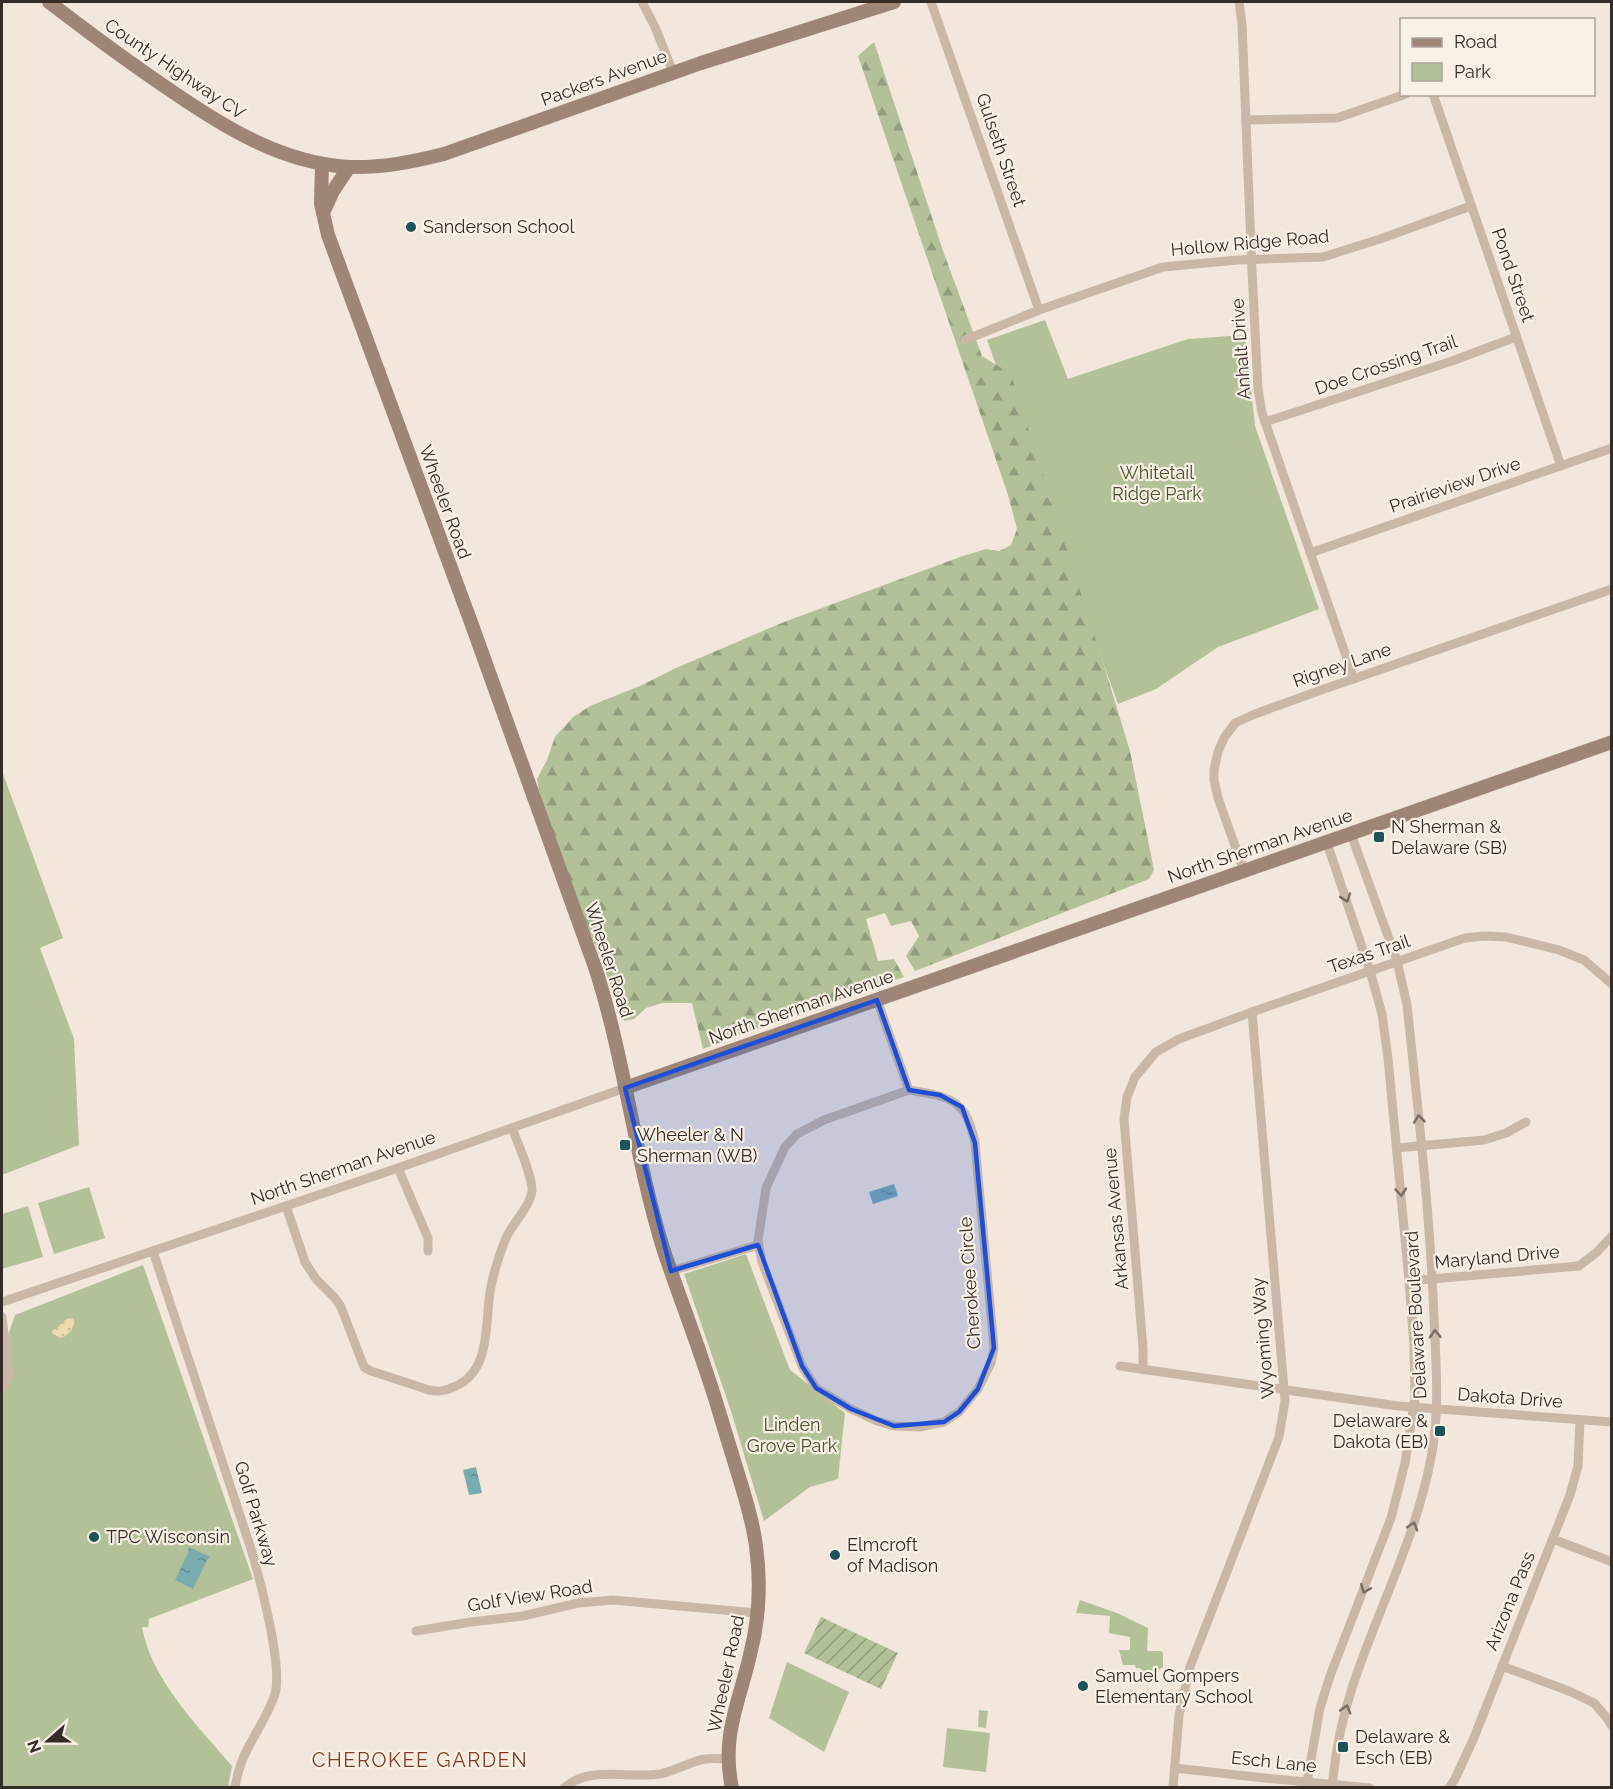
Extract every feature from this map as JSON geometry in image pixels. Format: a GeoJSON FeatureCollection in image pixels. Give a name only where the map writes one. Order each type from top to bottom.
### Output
{"type":"FeatureCollection","features":[{"type":"Feature","properties":{"kind":"street","name":"County Highway CV"},"geometry":{"type":"LineString","coordinates":[[49,2],[118,55],[201,112],[264,145],[322,164]]}},
{"type":"Feature","properties":{"kind":"street"},"geometry":{"type":"LineString","coordinates":[[642,2],[656,27],[673,72]]}},
{"type":"Feature","properties":{"kind":"street","name":"Packers Avenue"},"geometry":{"type":"LineString","coordinates":[[322,164],[390,166],[444,154],[673,72],[894,2]]}},
{"type":"Feature","properties":{"kind":"street","name":"Gulseth Street"},"geometry":{"type":"LineString","coordinates":[[931,2],[1039,310]]}},
{"type":"Feature","properties":{"kind":"street","name":"Anhalt Drive"},"geometry":{"type":"LineString","coordinates":[[1239,2],[1258,389],[1265,422],[1354,679]]}},
{"type":"Feature","properties":{"kind":"street"},"geometry":{"type":"LineString","coordinates":[[1246,120],[1337,118],[1400,96]]}},
{"type":"Feature","properties":{"kind":"street","name":"Pond Street"},"geometry":{"type":"LineString","coordinates":[[1434,96],[1562,466]]}},
{"type":"Feature","properties":{"kind":"street","name":"Wheeler Road"},"geometry":{"type":"LineString","coordinates":[[322,164],[323,213],[328,235],[480,646],[596,970],[606,1002],[658,1230],[706,1369],[750,1516],[759,1571],[757,1613],[751,1653],[732,1715],[728,1759],[732,1788]]}},
{"type":"Feature","properties":{"kind":"street"},"geometry":{"type":"LineString","coordinates":[[323,213],[333,190],[349,166]]}},
{"type":"Feature","properties":{"kind":"street","name":"Hollow Ridge Road"},"geometry":{"type":"LineString","coordinates":[[965,340],[1039,310],[1163,267],[1238,260],[1323,257],[1471,206]]}},
{"type":"Feature","properties":{"kind":"street","name":"Doe Crossing Trail"},"geometry":{"type":"LineString","coordinates":[[1265,422],[1516,337]]}},
{"type":"Feature","properties":{"kind":"street","name":"Prairieview Drive"},"geometry":{"type":"LineString","coordinates":[[1310,553],[1611,448]]}},
{"type":"Feature","properties":{"kind":"street","name":"Rigney Lane"},"geometry":{"type":"LineString","coordinates":[[1244,871],[1218,798],[1214,780],[1215,760],[1224,738],[1235,723],[1255,714],[1611,590]]}},
{"type":"Feature","properties":{"kind":"street","name":"North Sherman Avenue"},"geometry":{"type":"LineString","coordinates":[[2,1302],[513,1128],[1611,742]]}},
{"type":"Feature","properties":{"kind":"street","name":"Delaware Boulevard"},"geometry":{"type":"LineString","coordinates":[[1332,1786],[1342,1722],[1353,1685],[1404,1554],[1423,1496],[1432,1456],[1437,1409],[1433,1279],[1407,1005],[1397,961],[1351,834]]}},
{"type":"Feature","properties":{"kind":"street","name":"Delaware Boulevard"},"geometry":{"type":"LineString","coordinates":[[1306,1785],[1320,1708],[1330,1676],[1391,1518],[1406,1463],[1414,1407],[1414,1357],[1409,1281],[1382,1014],[1327,843]]}},
{"type":"Feature","properties":{"kind":"street","name":"Texas Trail"},"geometry":{"type":"LineString","coordinates":[[1142,1069],[1156,1053],[1179,1039],[1464,938],[1506,937],[1559,950],[1584,960],[1611,984]]}},
{"type":"Feature","properties":{"kind":"street"},"geometry":{"type":"LineString","coordinates":[[877,1000],[909,1090]]}},
{"type":"Feature","properties":{"kind":"street","name":"Wyoming Way"},"geometry":{"type":"LineString","coordinates":[[1173,1788],[1182,1701],[1190,1667],[1279,1437],[1285,1401],[1252,1012]]}},
{"type":"Feature","properties":{"kind":"street","name":"Arkansas Avenue"},"geometry":{"type":"LineString","coordinates":[[1142,1069],[1135,1077],[1127,1097],[1124,1119],[1143,1370]]}},
{"type":"Feature","properties":{"kind":"street","name":"Cherokee Circle"},"geometry":{"type":"LineString","coordinates":[[909,1090],[940,1095],[962,1107],[971,1123],[975,1143],[994,1348],[991,1363],[978,1389],[959,1412],[944,1422],[919,1427],[894,1426],[877,1421],[851,1409],[816,1388],[802,1366],[762,1262],[758,1245],[766,1188],[785,1148],[797,1134],[824,1120],[909,1090]]}},
{"type":"Feature","properties":{"kind":"street"},"geometry":{"type":"LineString","coordinates":[[1397,1148],[1499,1137],[1526,1122]]}},
{"type":"Feature","properties":{"kind":"street"},"geometry":{"type":"LineString","coordinates":[[286,1206],[305,1262],[316,1279],[341,1307],[362,1363],[371,1371],[438,1392],[447,1390],[465,1382],[475,1370],[480,1359],[492,1286],[504,1240],[528,1201],[532,1189],[513,1128]]}},
{"type":"Feature","properties":{"kind":"street"},"geometry":{"type":"LineString","coordinates":[[398,1168],[428,1238],[428,1251]]}},
{"type":"Feature","properties":{"kind":"street","name":"Maryland Drive"},"geometry":{"type":"LineString","coordinates":[[1409,1281],[1579,1266],[1597,1252],[1611,1236]]}},
{"type":"Feature","properties":{"kind":"street"},"geometry":{"type":"LineString","coordinates":[[671,1271],[758,1245]]}},
{"type":"Feature","properties":{"kind":"street","name":"Golf Parkway"},"geometry":{"type":"LineString","coordinates":[[153,1251],[254,1560],[274,1651],[277,1685],[274,1696],[246,1750],[235,1788]]}},
{"type":"Feature","properties":{"kind":"street"},"geometry":{"type":"LineString","coordinates":[[2,1317],[9,1375],[2,1389]]}},
{"type":"Feature","properties":{"kind":"street","name":"Dakota Drive"},"geometry":{"type":"LineString","coordinates":[[1120,1366],[1414,1407],[1611,1422]]}},
{"type":"Feature","properties":{"kind":"street","name":"Arizona Pass"},"geometry":{"type":"LineString","coordinates":[[1449,1788],[1473,1740],[1570,1495],[1578,1466],[1580,1420]]}},
{"type":"Feature","properties":{"kind":"street"},"geometry":{"type":"LineString","coordinates":[[1552,1539],[1611,1562]]}},
{"type":"Feature","properties":{"kind":"street","name":"Golf View Road"},"geometry":{"type":"LineString","coordinates":[[416,1631],[523,1616],[578,1603],[613,1600],[757,1613]]}},
{"type":"Feature","properties":{"kind":"street"},"geometry":{"type":"LineString","coordinates":[[1502,1666],[1594,1703],[1611,1726]]}},
{"type":"Feature","properties":{"kind":"street"},"geometry":{"type":"LineString","coordinates":[[564,1788],[572,1781],[584,1777],[650,1775],[707,1759],[728,1759]]}},
{"type":"Feature","properties":{"kind":"street","name":"Esch Lane"},"geometry":{"type":"LineString","coordinates":[[1174,1768],[1306,1785],[1370,1788]]}},
{"type":"Feature","properties":{"kind":"highlighted area"},"geometry":{"type":"Polygon","coordinates":[[[877,1000],[909,1090],[940,1095],[962,1107],[975,1143],[994,1348],[978,1389],[959,1412],[944,1422],[894,1426],[851,1409],[816,1388],[802,1366],[758,1245],[671,1271],[627,1101],[625,1088],[877,1000]]]}},
{"type":"Feature","properties":{"kind":"green space"},"geometry":{"type":"Polygon","coordinates":[[[874,42],[943,251],[982,356],[1011,374],[1130,751],[1154,870],[1149,879],[915,971],[906,956],[919,936],[911,921],[891,926],[885,913],[866,919],[878,961],[894,959],[904,977],[703,1049],[692,1003],[662,1003],[646,1008],[634,1019],[624,1021],[555,842],[539,790],[537,779],[555,737],[573,717],[590,706],[784,622],[960,557],[986,549],[999,551],[1011,545],[1017,529],[1008,495],[858,56],[874,42]]]}},
{"type":"Feature","properties":{"kind":"green space","name":"Whitetail Ridge Park"},"geometry":{"type":"Polygon","coordinates":[[[1045,320],[1068,379],[1188,339],[1245,335],[1255,426],[1319,609],[1218,647],[1156,689],[1118,704],[987,340],[1045,320]]]}},
{"type":"Feature","properties":{"kind":"green space"},"geometry":{"type":"Polygon","coordinates":[[[2,771],[63,938],[40,948],[74,1039],[79,1145],[2,1175],[2,771]]]}},
{"type":"Feature","properties":{"kind":"green space"},"geometry":{"type":"Polygon","coordinates":[[[89,1187],[105,1238],[54,1254],[38,1203],[89,1187]]]}},
{"type":"Feature","properties":{"kind":"green space"},"geometry":{"type":"Polygon","coordinates":[[[28,1206],[43,1257],[2,1269],[2,1214],[28,1206]]]}},
{"type":"Feature","properties":{"kind":"green space","name":"Linden Grove Park"},"geometry":{"type":"Polygon","coordinates":[[[746,1254],[790,1370],[845,1413],[838,1479],[810,1487],[764,1521],[731,1411],[684,1274],[746,1254]]]}},
{"type":"Feature","properties":{"kind":"green space","name":"TPC Wisconsin"},"geometry":{"type":"Polygon","coordinates":[[[143,1265],[253,1579],[149,1619],[148,1627],[142,1627],[155,1666],[166,1684],[191,1719],[232,1766],[228,1787],[2,1788],[2,1353],[15,1315],[143,1265]]]}},
{"type":"Feature","properties":{"kind":"green space"},"geometry":{"type":"Polygon","coordinates":[[[1080,1600],[1117,1613],[1148,1628],[1147,1651],[1163,1653],[1163,1667],[1151,1675],[1142,1675],[1140,1668],[1136,1668],[1135,1665],[1123,1665],[1119,1650],[1130,1650],[1130,1637],[1109,1633],[1110,1616],[1076,1613],[1080,1600]]]}},
{"type":"Feature","properties":{"kind":"green space"},"geometry":{"type":"Polygon","coordinates":[[[821,1617],[898,1653],[881,1689],[804,1653],[821,1617]]]}},
{"type":"Feature","properties":{"kind":"green space"},"geometry":{"type":"Polygon","coordinates":[[[787,1662],[849,1692],[824,1752],[769,1718],[787,1662]]]}},
{"type":"Feature","properties":{"kind":"green space"},"geometry":{"type":"Polygon","coordinates":[[[979,1710],[988,1711],[986,1728],[978,1727],[979,1710]]]}},
{"type":"Feature","properties":{"kind":"green space"},"geometry":{"type":"Polygon","coordinates":[[[947,1728],[990,1733],[986,1772],[943,1767],[947,1728]]]}},
{"type":"Feature","properties":{"kind":"sand"},"geometry":{"type":"Polygon","coordinates":[[[70,1318],[75,1322],[71,1331],[64,1337],[60,1338],[52,1333],[65,1320],[70,1318]]]}},
{"type":"Feature","properties":{"kind":"water"},"geometry":{"type":"Polygon","coordinates":[[[894,1184],[898,1196],[873,1204],[869,1192],[894,1184]]]}},
{"type":"Feature","properties":{"kind":"water"},"geometry":{"type":"Polygon","coordinates":[[[476,1467],[482,1493],[469,1495],[463,1470],[476,1467]]]}},
{"type":"Feature","properties":{"kind":"water"},"geometry":{"type":"Polygon","coordinates":[[[189,1547],[210,1557],[193,1589],[175,1580],[189,1547]]]}},
{"type":"Feature","properties":{"kind":"place","name":"Sanderson School"},"geometry":{"type":"Point","coordinates":[411,227]}},
{"type":"Feature","properties":{"kind":"place","name":"N Sherman & Delaware (SB)"},"geometry":{"type":"Point","coordinates":[1379,837]}},
{"type":"Feature","properties":{"kind":"place","name":"Wheeler & N Sherman (WB)"},"geometry":{"type":"Point","coordinates":[625,1145]}},
{"type":"Feature","properties":{"kind":"place","name":"Delaware & Dakota (EB)"},"geometry":{"type":"Point","coordinates":[1440,1431]}},
{"type":"Feature","properties":{"kind":"place","name":"TPC Wisconsin"},"geometry":{"type":"Point","coordinates":[94,1537]}},
{"type":"Feature","properties":{"kind":"place","name":"Elmcroft of Madison"},"geometry":{"type":"Point","coordinates":[835,1555]}},
{"type":"Feature","properties":{"kind":"place","name":"Samuel Gompers Elementary School"},"geometry":{"type":"Point","coordinates":[1083,1686]}},
{"type":"Feature","properties":{"kind":"place","name":"Delaware & Esch (EB)"},"geometry":{"type":"Point","coordinates":[1343,1747]}},
{"type":"Feature","properties":{"kind":"district","name":"CHEROKEE GARDEN"},"geometry":{"type":"Point","coordinates":[420,1760]}}]}
